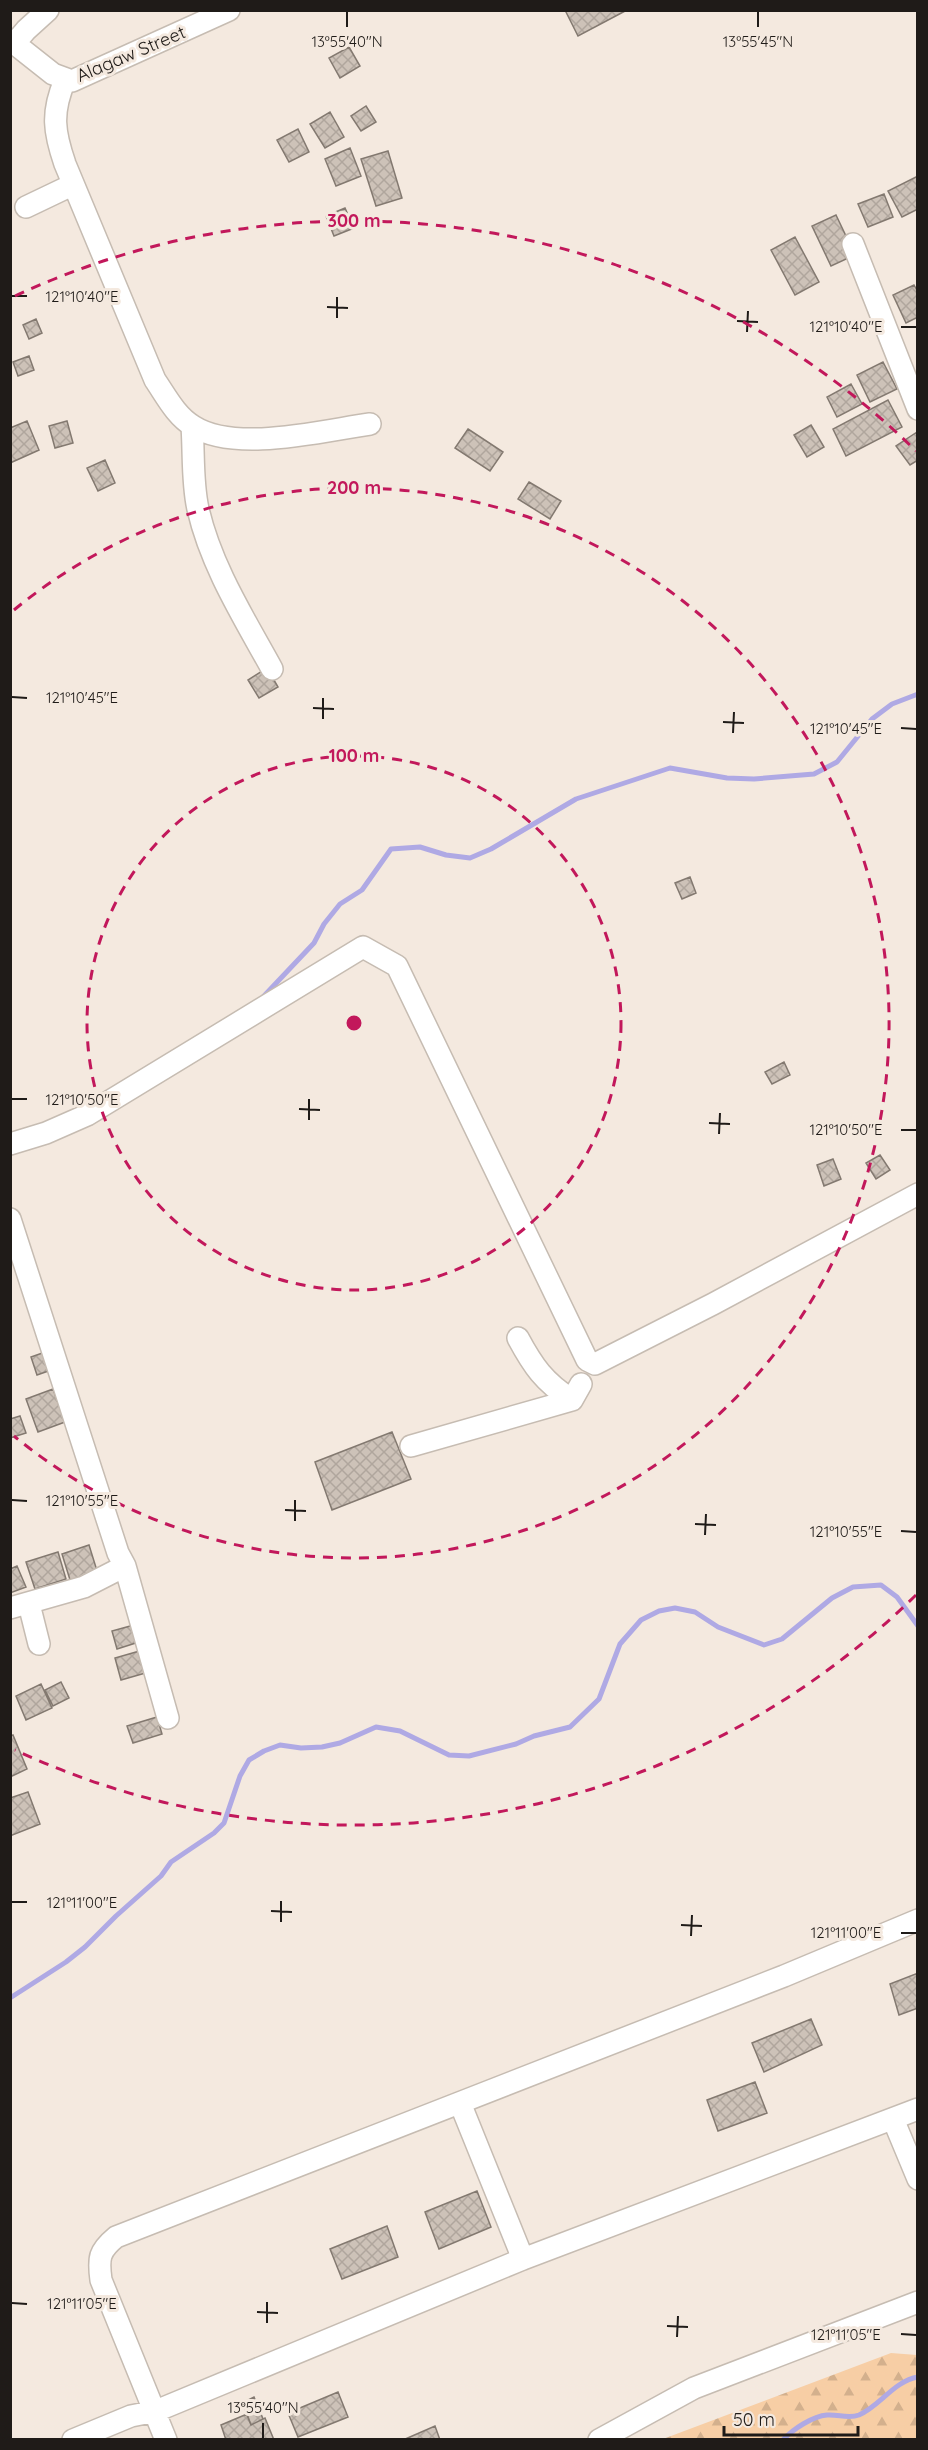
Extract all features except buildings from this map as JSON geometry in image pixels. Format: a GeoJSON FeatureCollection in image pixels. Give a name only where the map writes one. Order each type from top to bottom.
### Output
{"type":"FeatureCollection","features":[{"type":"Feature","properties":{"kind":"street"},"geometry":{"type":"LineString","coordinates":[[48,10],[13,41],[53,74],[65,80],[57,101],[54,127],[72,185],[155,380],[175,409],[192,426],[213,436],[233,440],[254,440],[370,424]]}},
{"type":"Feature","properties":{"kind":"street","name":"Alagaw Street"},"geometry":{"type":"LineString","coordinates":[[65,80],[82,78],[229,10]]}},
{"type":"Feature","properties":{"kind":"street"},"geometry":{"type":"LineString","coordinates":[[26,207],[72,185]]}},
{"type":"Feature","properties":{"kind":"street"},"geometry":{"type":"LineString","coordinates":[[853,244],[918,409]]}},
{"type":"Feature","properties":{"kind":"street"},"geometry":{"type":"LineString","coordinates":[[192,426],[198,508],[205,532],[224,580],[272,669]]}},
{"type":"Feature","properties":{"kind":"street"},"geometry":{"type":"LineString","coordinates":[[10,1144],[46,1133],[87,1115],[363,947],[387,958],[397,966],[587,1359],[584,1380]]}},
{"type":"Feature","properties":{"kind":"street"},"geometry":{"type":"LineString","coordinates":[[411,1446],[584,1380],[713,1304],[918,1194]]}},
{"type":"Feature","properties":{"kind":"street"},"geometry":{"type":"LineString","coordinates":[[10,1219],[118,1553],[125,1566],[168,1718]]}},
{"type":"Feature","properties":{"kind":"street"},"geometry":{"type":"LineString","coordinates":[[518,1338],[535,1370],[553,1388],[584,1380]]}},
{"type":"Feature","properties":{"kind":"street"},"geometry":{"type":"LineString","coordinates":[[39,1644],[20,1606],[84,1587],[125,1566]]}},
{"type":"Feature","properties":{"kind":"street"},"geometry":{"type":"LineString","coordinates":[[166,2439],[101,2280],[99,2265],[102,2248],[116,2237],[784,1976],[918,1920]]}},
{"type":"Feature","properties":{"kind":"street"},"geometry":{"type":"LineString","coordinates":[[460,2103],[523,2259]]}},
{"type":"Feature","properties":{"kind":"street"},"geometry":{"type":"LineString","coordinates":[[73,2439],[131,2416],[156,2411],[523,2259],[918,2109]]}},
{"type":"Feature","properties":{"kind":"street"},"geometry":{"type":"LineString","coordinates":[[893,2119],[918,2179]]}},
{"type":"Feature","properties":{"kind":"street"},"geometry":{"type":"LineString","coordinates":[[599,2439],[694,2388],[918,2302]]}},
{"type":"Feature","properties":{"kind":"green space"},"geometry":{"type":"Polygon","coordinates":[[[891,2353],[917,2355],[917,2439],[663,2439],[891,2353]]]}},
{"type":"Feature","properties":{"kind":"waterway"},"geometry":{"type":"LineString","coordinates":[[263,997],[314,943],[324,924],[340,904],[362,890],[391,849],[420,847],[446,855],[470,858],[491,849],[576,799],[670,768],[727,778],[754,779],[814,774],[837,762],[872,719],[892,704],[918,694]]}},
{"type":"Feature","properties":{"kind":"waterway"},"geometry":{"type":"LineString","coordinates":[[10,1998],[85,1947],[161,1876],[171,1862],[214,1833],[224,1823],[240,1776],[249,1760],[264,1751],[280,1745],[301,1748],[322,1747],[340,1743],[376,1727],[400,1731],[449,1755],[469,1756],[570,1727],[599,1699],[620,1644],[641,1620],[659,1611],[675,1608],[695,1612],[718,1627],[764,1645],[782,1639],[832,1598],[853,1587],[881,1585],[897,1597],[918,1626]]}},
{"type":"Feature","properties":{"kind":"waterway"},"geometry":{"type":"LineString","coordinates":[[783,2440],[816,2418],[827,2415],[851,2417],[859,2415],[874,2406],[894,2388],[909,2379],[918,2377]]}}]}
